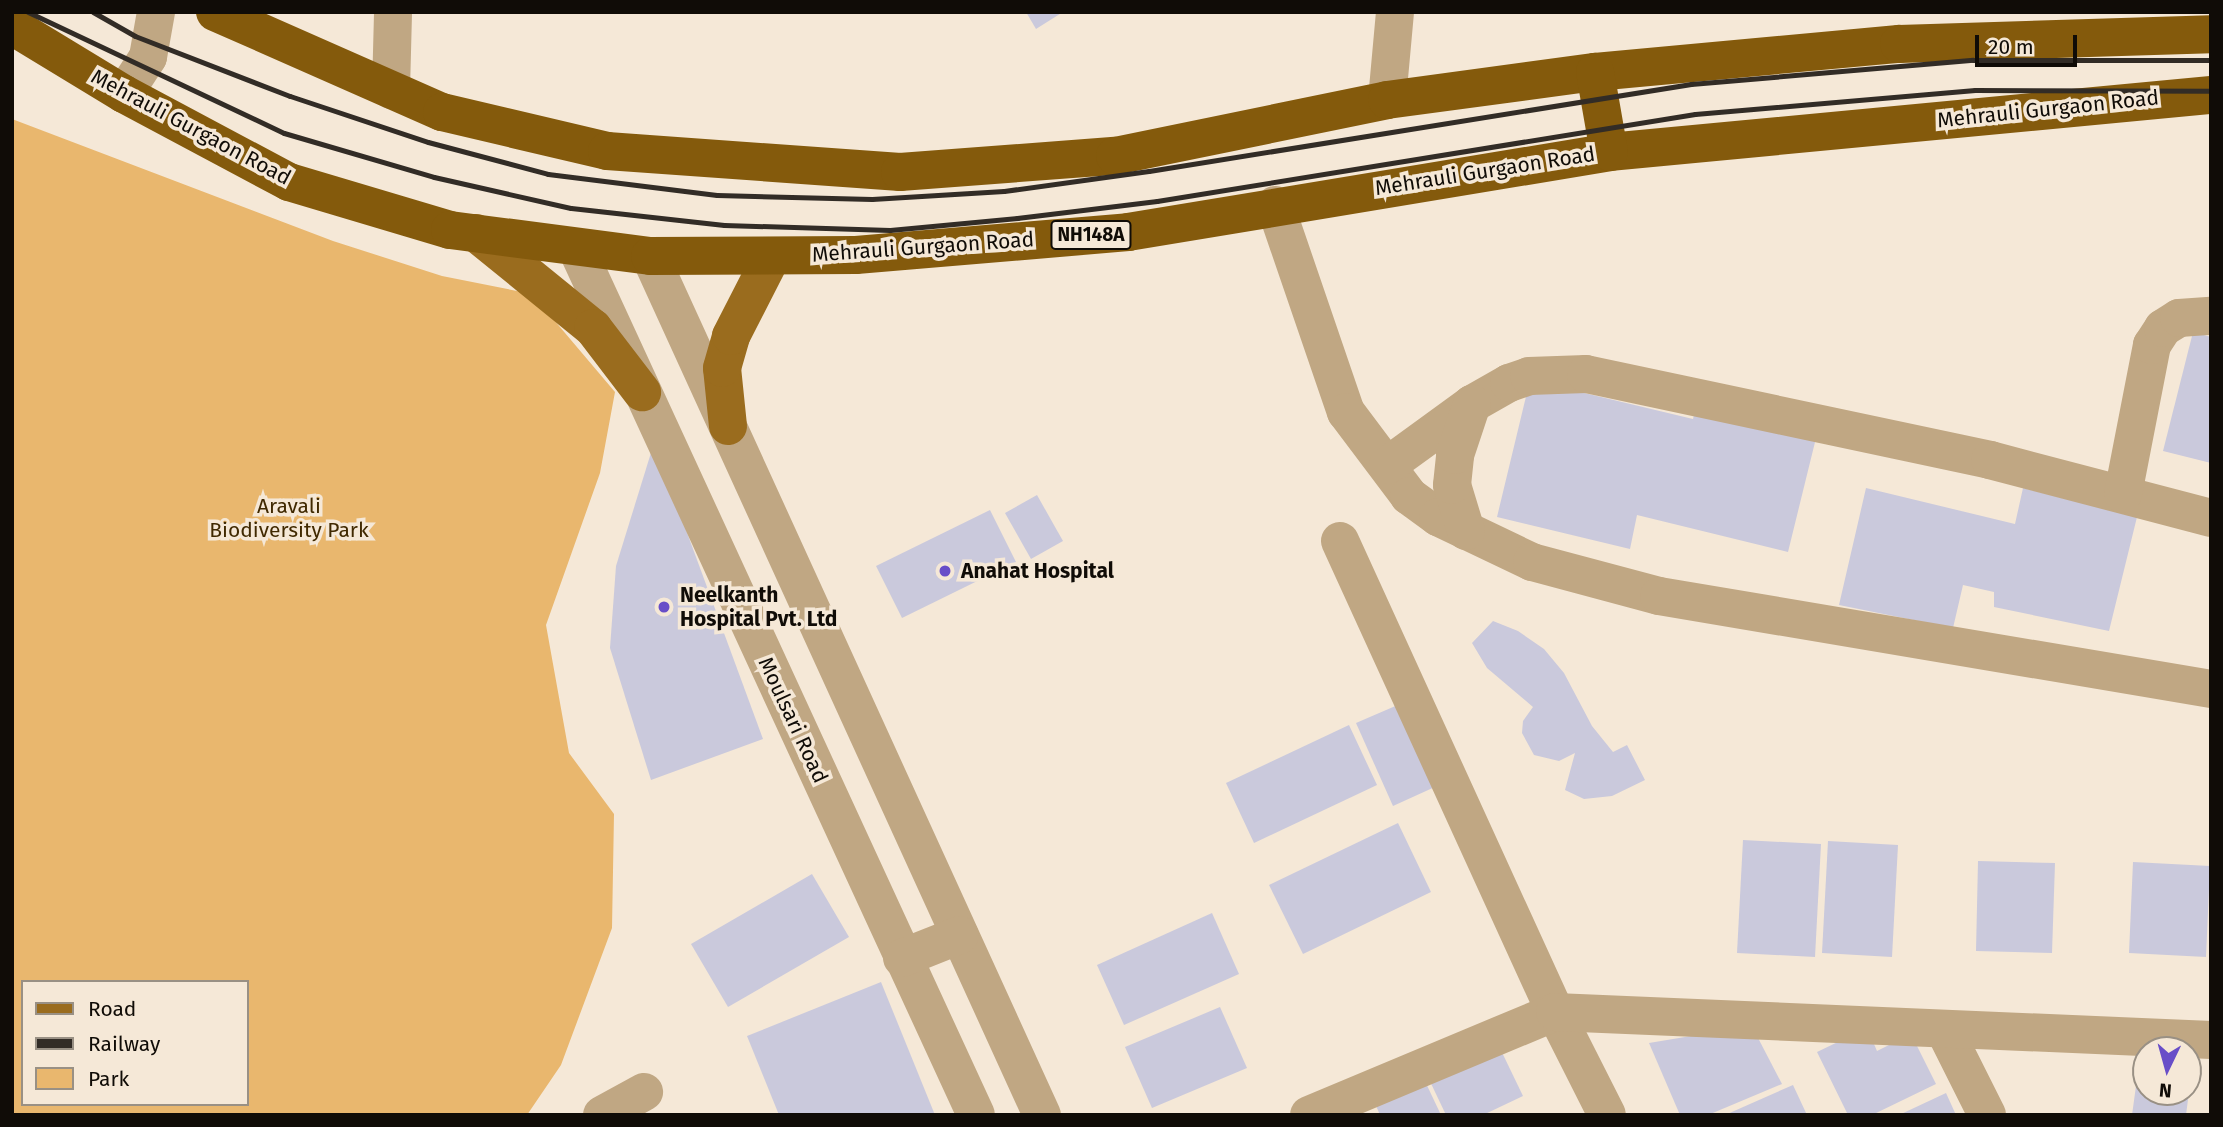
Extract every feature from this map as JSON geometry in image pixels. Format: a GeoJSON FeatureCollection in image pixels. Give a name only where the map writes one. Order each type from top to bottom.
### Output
{"type":"FeatureCollection","features":[{"type":"Feature","properties":{"kind":"highway"},"geometry":{"type":"LineString","coordinates":[[229,15],[442,113],[607,151],[900,172],[1115,156],[1387,100],[1595,72],[1899,44],[2211,34]]}},
{"type":"Feature","properties":{"kind":"highway","name":"Mehrauli Gurgaon Road"},"geometry":{"type":"LineString","coordinates":[[12,26],[29,46],[289,182],[450,230],[577,249],[650,256],[856,255],[1128,232],[1275,205],[1609,152],[2211,96]]}},
{"type":"Feature","properties":{"kind":"highway"},"geometry":{"type":"LineString","coordinates":[[1595,72],[1609,152]]}},
{"type":"Feature","properties":{"kind":"main road"},"geometry":{"type":"LineString","coordinates":[[476,233],[593,328],[642,392]]}},
{"type":"Feature","properties":{"kind":"main road"},"geometry":{"type":"LineString","coordinates":[[728,426],[722,368],[731,336],[772,256]]}},
{"type":"Feature","properties":{"kind":"street"},"geometry":{"type":"LineString","coordinates":[[124,94],[148,57],[156,12]]}},
{"type":"Feature","properties":{"kind":"street"},"geometry":{"type":"LineString","coordinates":[[391,90],[393,12]]}},
{"type":"Feature","properties":{"kind":"street"},"geometry":{"type":"LineString","coordinates":[[1387,100],[1395,12]]}},
{"type":"Feature","properties":{"kind":"street"},"geometry":{"type":"LineString","coordinates":[[1275,205],[1346,412],[1418,506],[1466,531],[1532,562],[1659,596],[2211,689]]}},
{"type":"Feature","properties":{"kind":"street","name":"Moulsari Road"},"geometry":{"type":"LineString","coordinates":[[577,249],[976,1115]]}},
{"type":"Feature","properties":{"kind":"street"},"geometry":{"type":"LineString","coordinates":[[650,256],[1042,1115]]}},
{"type":"Feature","properties":{"kind":"street"},"geometry":{"type":"LineString","coordinates":[[2123,494],[2152,345],[2163,328],[2179,318],[2211,316]]}},
{"type":"Feature","properties":{"kind":"street"},"geometry":{"type":"LineString","coordinates":[[1388,465],[1472,404],[1529,376],[1586,374],[1990,460],[2211,518]]}},
{"type":"Feature","properties":{"kind":"street"},"geometry":{"type":"LineString","coordinates":[[1466,531],[1452,485],[1455,455],[1472,404]]}},
{"type":"Feature","properties":{"kind":"street"},"geometry":{"type":"LineString","coordinates":[[1340,541],[1555,1012],[1607,1115]]}},
{"type":"Feature","properties":{"kind":"street"},"geometry":{"type":"LineString","coordinates":[[902,958],[960,935]]}},
{"type":"Feature","properties":{"kind":"street"},"geometry":{"type":"LineString","coordinates":[[1309,1115],[1555,1012],[2211,1040]]}},
{"type":"Feature","properties":{"kind":"street"},"geometry":{"type":"LineString","coordinates":[[1944,1029],[1987,1115]]}},
{"type":"Feature","properties":{"kind":"street"},"geometry":{"type":"LineString","coordinates":[[602,1115],[644,1092]]}},
{"type":"Feature","properties":{"kind":"green space","name":"Aravali Biodiversity Park"},"geometry":{"type":"Polygon","coordinates":[[[12,119],[333,241],[442,276],[532,294],[615,392],[600,473],[546,625],[569,753],[614,814],[612,928],[561,1065],[527,1115],[12,1115],[12,119]]]}},
{"type":"Feature","properties":{"kind":"building"},"geometry":{"type":"Polygon","coordinates":[[[1026,12],[1063,12],[1036,29],[1026,12]]]}},
{"type":"Feature","properties":{"kind":"building"},"geometry":{"type":"Polygon","coordinates":[[[2193,332],[2211,337],[2211,463],[2163,451],[2193,332]]]}},
{"type":"Feature","properties":{"kind":"building"},"geometry":{"type":"Polygon","coordinates":[[[1530,380],[1693,419],[1696,406],[1817,434],[1788,552],[1637,515],[1630,549],[1497,517],[1530,380]]]}},
{"type":"Feature","properties":{"kind":"building","name":"Neelkanth Hospital Pvt. Ltd"},"geometry":{"type":"Polygon","coordinates":[[[654,443],[763,739],[651,780],[610,648],[616,566],[654,443]]]}},
{"type":"Feature","properties":{"kind":"building"},"geometry":{"type":"Polygon","coordinates":[[[1866,488],[2015,524],[2023,488],[2137,517],[2109,631],[1994,607],[1994,592],[1963,585],[1953,628],[1839,605],[1866,488]]]}},
{"type":"Feature","properties":{"kind":"building"},"geometry":{"type":"Polygon","coordinates":[[[1037,495],[1063,541],[1031,559],[1005,513],[1037,495]]]}},
{"type":"Feature","properties":{"kind":"building"},"geometry":{"type":"Polygon","coordinates":[[[990,510],[1016,562],[902,618],[876,566],[990,510]]]}},
{"type":"Feature","properties":{"kind":"building"},"geometry":{"type":"Polygon","coordinates":[[[1493,621],[1518,631],[1544,649],[1564,673],[1592,726],[1613,752],[1627,745],[1645,780],[1612,796],[1584,799],[1565,790],[1575,753],[1559,761],[1534,755],[1522,733],[1523,721],[1533,707],[1487,668],[1472,643],[1493,621]]]}},
{"type":"Feature","properties":{"kind":"building"},"geometry":{"type":"Polygon","coordinates":[[[1400,704],[1437,786],[1393,806],[1356,723],[1400,704]]]}},
{"type":"Feature","properties":{"kind":"building"},"geometry":{"type":"Polygon","coordinates":[[[1349,725],[1377,785],[1254,843],[1226,783],[1349,725]]]}},
{"type":"Feature","properties":{"kind":"building"},"geometry":{"type":"Polygon","coordinates":[[[1398,823],[1431,892],[1303,954],[1269,885],[1398,823]]]}},
{"type":"Feature","properties":{"kind":"building"},"geometry":{"type":"Polygon","coordinates":[[[1743,840],[1821,844],[1815,957],[1737,953],[1743,840]]]}},
{"type":"Feature","properties":{"kind":"building"},"geometry":{"type":"Polygon","coordinates":[[[1828,841],[1898,845],[1892,957],[1822,953],[1828,841]]]}},
{"type":"Feature","properties":{"kind":"building"},"geometry":{"type":"Polygon","coordinates":[[[1978,861],[2055,863],[2052,953],[1976,951],[1978,861]]]}},
{"type":"Feature","properties":{"kind":"building"},"geometry":{"type":"Polygon","coordinates":[[[2133,862],[2210,866],[2206,957],[2129,953],[2133,862]]]}},
{"type":"Feature","properties":{"kind":"building"},"geometry":{"type":"Polygon","coordinates":[[[812,874],[849,937],[728,1007],[691,944],[812,874]]]}},
{"type":"Feature","properties":{"kind":"building"},"geometry":{"type":"Polygon","coordinates":[[[1212,913],[1239,974],[1124,1025],[1097,965],[1212,913]]]}},
{"type":"Feature","properties":{"kind":"building"},"geometry":{"type":"Polygon","coordinates":[[[881,982],[935,1115],[779,1115],[747,1036],[881,982]]]}},
{"type":"Feature","properties":{"kind":"building"},"geometry":{"type":"Polygon","coordinates":[[[1220,1007],[1247,1068],[1152,1108],[1125,1047],[1220,1007]]]}},
{"type":"Feature","properties":{"kind":"building"},"geometry":{"type":"Polygon","coordinates":[[[1867,1028],[1877,1051],[1911,1034],[1936,1084],[1872,1115],[1848,1115],[1817,1052],[1867,1028]]]}},
{"type":"Feature","properties":{"kind":"building"},"geometry":{"type":"Polygon","coordinates":[[[1703,1034],[1757,1036],[1782,1084],[1708,1115],[1680,1115],[1649,1043],[1703,1034]]]}},
{"type":"Feature","properties":{"kind":"building"},"geometry":{"type":"Polygon","coordinates":[[[1496,1040],[1523,1096],[1483,1115],[1446,1115],[1426,1073],[1496,1040]]]}},
{"type":"Feature","properties":{"kind":"building"},"geometry":{"type":"Polygon","coordinates":[[[1423,1077],[1441,1115],[1380,1115],[1374,1101],[1423,1077]]]}},
{"type":"Feature","properties":{"kind":"building"},"geometry":{"type":"Polygon","coordinates":[[[1793,1085],[1807,1115],[1725,1115],[1793,1085]]]}},
{"type":"Feature","properties":{"kind":"building"},"geometry":{"type":"Polygon","coordinates":[[[1946,1093],[1956,1115],[1899,1115],[1946,1093]]]}},
{"type":"Feature","properties":{"kind":"building"},"geometry":{"type":"Polygon","coordinates":[[[2133,1106],[2187,1106],[2186,1115],[2132,1115],[2133,1106]]]}},
{"type":"Feature","properties":{"kind":"railway"},"geometry":{"type":"LineString","coordinates":[[28,12],[284,133],[434,177],[571,208],[724,225],[890,230],[1017,218],[1157,201],[1695,114],[1975,90],[2211,91]]}},
{"type":"Feature","properties":{"kind":"railway"},"geometry":{"type":"LineString","coordinates":[[93,12],[135,36],[290,96],[428,142],[548,174],[717,195],[872,199],[1004,191],[1149,171],[1691,84],[1973,60],[2211,60]]}},
{"type":"Feature","properties":{"kind":"place","name":"Anahat Hospital"},"geometry":{"type":"Point","coordinates":[945,571]}},
{"type":"Feature","properties":{"kind":"place","name":"Neelkanth Hospital Pvt. Ltd"},"geometry":{"type":"Point","coordinates":[664,607]}}]}
